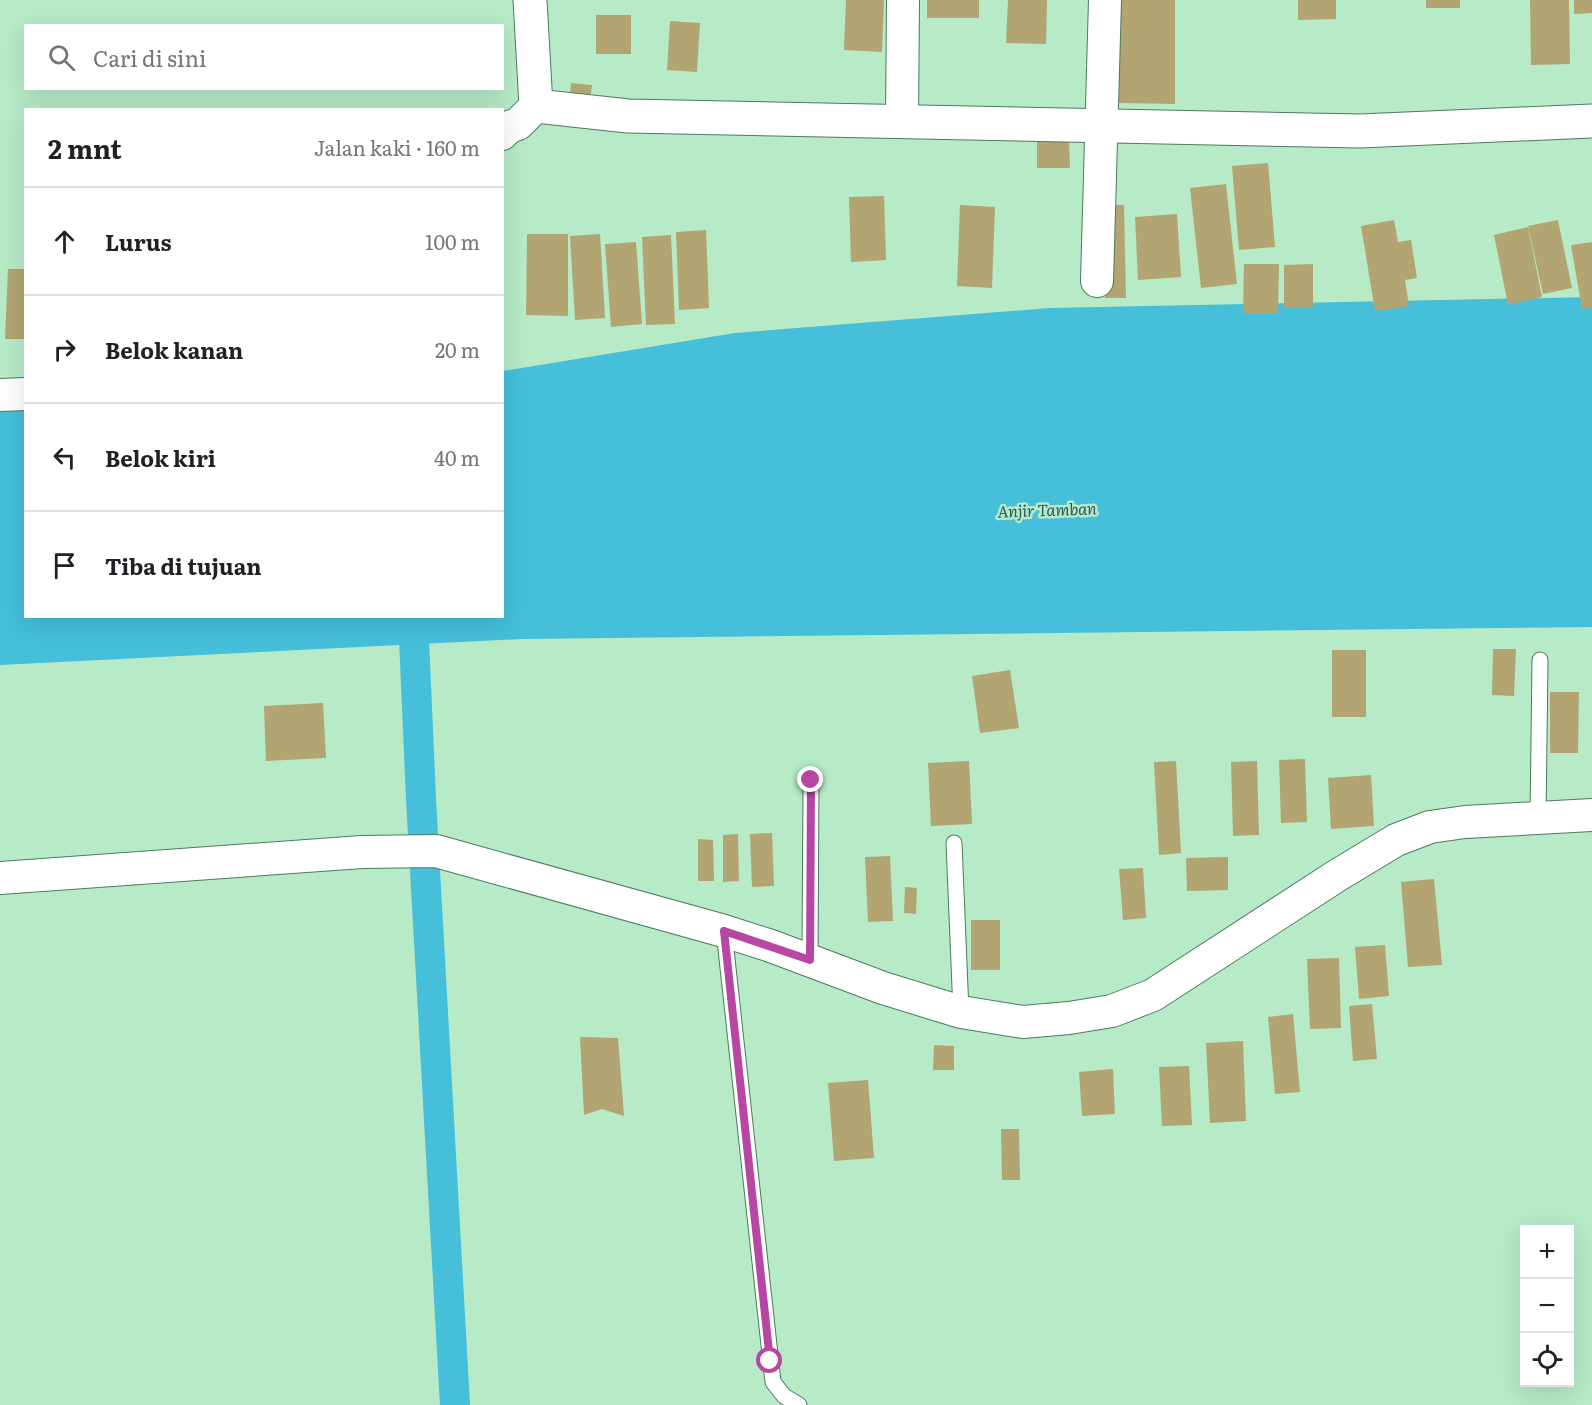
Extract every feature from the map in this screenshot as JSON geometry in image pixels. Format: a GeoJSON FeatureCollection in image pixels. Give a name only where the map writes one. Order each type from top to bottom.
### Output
{"type":"FeatureCollection","features":[{"type":"Feature","properties":{"kind":"street"},"geometry":{"type":"LineString","coordinates":[[504,132],[518,124],[536,106],[530,0]]}},
{"type":"Feature","properties":{"kind":"street"},"geometry":{"type":"LineString","coordinates":[[902,121],[903,0]]}},
{"type":"Feature","properties":{"kind":"street"},"geometry":{"type":"LineString","coordinates":[[1097,281],[1105,0]]}},
{"type":"Feature","properties":{"kind":"street"},"geometry":{"type":"LineString","coordinates":[[536,106],[628,116],[1360,131],[1592,121]]}},
{"type":"Feature","properties":{"kind":"street"},"geometry":{"type":"LineString","coordinates":[[0,395],[24,394]]}},
{"type":"Feature","properties":{"kind":"street"},"geometry":{"type":"LineString","coordinates":[[0,878],[362,852],[436,851],[724,931],[883,988],[961,1012],[1023,1022],[1112,1011],[1153,995],[1338,874],[1396,840],[1430,827],[1466,822],[1592,815]]}},
{"type":"Feature","properties":{"kind":"lane"},"geometry":{"type":"LineString","coordinates":[[1538,818],[1540,660]]}},
{"type":"Feature","properties":{"kind":"lane"},"geometry":{"type":"LineString","coordinates":[[810,960],[811,780]]}},
{"type":"Feature","properties":{"kind":"lane"},"geometry":{"type":"LineString","coordinates":[[954,843],[961,1012]]}},
{"type":"Feature","properties":{"kind":"lane"},"geometry":{"type":"LineString","coordinates":[[724,931],[773,1382],[784,1396],[799,1405]]}},
{"type":"Feature","properties":{"kind":"water","name":"Anjir Tamban"},"geometry":{"type":"Polygon","coordinates":[[[1592,297],[1592,627],[522,639],[0,665],[0,409],[24,408],[24,618],[504,618],[504,371],[735,333],[1050,308],[1592,297]]]}},
{"type":"Feature","properties":{"kind":"building"},"geometry":{"type":"Polygon","coordinates":[[[846,0],[884,0],[882,52],[844,50],[846,0]]]}},
{"type":"Feature","properties":{"kind":"building"},"geometry":{"type":"Polygon","coordinates":[[[927,0],[979,0],[979,18],[927,18],[927,0]]]}},
{"type":"Feature","properties":{"kind":"building"},"geometry":{"type":"Polygon","coordinates":[[[1008,0],[1047,0],[1046,44],[1006,43],[1008,0]]]}},
{"type":"Feature","properties":{"kind":"building"},"geometry":{"type":"Polygon","coordinates":[[[1119,0],[1175,0],[1175,104],[1119,103],[1119,0]]]}},
{"type":"Feature","properties":{"kind":"building"},"geometry":{"type":"Polygon","coordinates":[[[1298,0],[1336,0],[1336,19],[1298,20],[1298,0]]]}},
{"type":"Feature","properties":{"kind":"building"},"geometry":{"type":"Polygon","coordinates":[[[1426,0],[1460,0],[1460,8],[1426,8],[1426,0]]]}},
{"type":"Feature","properties":{"kind":"building"},"geometry":{"type":"Polygon","coordinates":[[[1530,0],[1569,0],[1570,64],[1531,65],[1530,0]]]}},
{"type":"Feature","properties":{"kind":"building"},"geometry":{"type":"Polygon","coordinates":[[[1574,0],[1592,0],[1592,13],[1574,14],[1574,0]]]}},
{"type":"Feature","properties":{"kind":"building"},"geometry":{"type":"Polygon","coordinates":[[[596,15],[631,15],[631,54],[596,54],[596,15]]]}},
{"type":"Feature","properties":{"kind":"building"},"geometry":{"type":"Polygon","coordinates":[[[670,21],[700,23],[697,72],[667,70],[670,21]]]}},
{"type":"Feature","properties":{"kind":"building"},"geometry":{"type":"Polygon","coordinates":[[[571,83],[592,85],[589,108],[569,106],[571,83]]]}},
{"type":"Feature","properties":{"kind":"building"},"geometry":{"type":"Polygon","coordinates":[[[1069,141],[1070,168],[1037,168],[1037,142],[1069,141]]]}},
{"type":"Feature","properties":{"kind":"building"},"geometry":{"type":"Polygon","coordinates":[[[1268,163],[1275,247],[1239,250],[1232,166],[1268,163]]]}},
{"type":"Feature","properties":{"kind":"building"},"geometry":{"type":"Polygon","coordinates":[[[1226,184],[1237,284],[1201,288],[1190,188],[1226,184]]]}},
{"type":"Feature","properties":{"kind":"building"},"geometry":{"type":"Polygon","coordinates":[[[884,196],[886,260],[851,262],[849,197],[884,196]]]}},
{"type":"Feature","properties":{"kind":"building"},"geometry":{"type":"Polygon","coordinates":[[[960,205],[995,207],[992,288],[957,286],[960,205]]]}},
{"type":"Feature","properties":{"kind":"building"},"geometry":{"type":"Polygon","coordinates":[[[1103,205],[1124,205],[1126,298],[1105,298],[1103,205]]]}},
{"type":"Feature","properties":{"kind":"building"},"geometry":{"type":"Polygon","coordinates":[[[1177,214],[1181,277],[1138,280],[1135,217],[1177,214]]]}},
{"type":"Feature","properties":{"kind":"building"},"geometry":{"type":"Polygon","coordinates":[[[1394,220],[1398,242],[1411,240],[1417,278],[1405,280],[1409,306],[1375,311],[1361,226],[1394,220]]]}},
{"type":"Feature","properties":{"kind":"building"},"geometry":{"type":"Polygon","coordinates":[[[1558,220],[1572,288],[1543,294],[1528,226],[1558,220]]]}},
{"type":"Feature","properties":{"kind":"building"},"geometry":{"type":"Polygon","coordinates":[[[1528,227],[1542,297],[1508,305],[1494,235],[1528,227]]]}},
{"type":"Feature","properties":{"kind":"building"},"geometry":{"type":"Polygon","coordinates":[[[706,230],[709,308],[679,310],[676,232],[706,230]]]}},
{"type":"Feature","properties":{"kind":"building"},"geometry":{"type":"Polygon","coordinates":[[[527,234],[568,234],[568,316],[526,315],[527,234]]]}},
{"type":"Feature","properties":{"kind":"building"},"geometry":{"type":"Polygon","coordinates":[[[600,234],[605,318],[575,320],[570,236],[600,234]]]}},
{"type":"Feature","properties":{"kind":"building"},"geometry":{"type":"Polygon","coordinates":[[[671,235],[675,324],[646,325],[642,237],[671,235]]]}},
{"type":"Feature","properties":{"kind":"building"},"geometry":{"type":"Polygon","coordinates":[[[636,242],[642,324],[611,327],[605,244],[636,242]]]}},
{"type":"Feature","properties":{"kind":"building"},"geometry":{"type":"Polygon","coordinates":[[[1592,242],[1592,308],[1582,309],[1571,245],[1592,242]]]}},
{"type":"Feature","properties":{"kind":"building"},"geometry":{"type":"Polygon","coordinates":[[[1244,264],[1279,264],[1278,314],[1243,314],[1244,264]]]}},
{"type":"Feature","properties":{"kind":"building"},"geometry":{"type":"Polygon","coordinates":[[[1313,264],[1313,308],[1284,308],[1284,265],[1313,264]]]}},
{"type":"Feature","properties":{"kind":"building"},"geometry":{"type":"Polygon","coordinates":[[[8,269],[24,269],[24,339],[5,339],[8,269]]]}},
{"type":"Feature","properties":{"kind":"building"},"geometry":{"type":"Polygon","coordinates":[[[1493,649],[1516,649],[1514,696],[1492,695],[1493,649]]]}},
{"type":"Feature","properties":{"kind":"building"},"geometry":{"type":"Polygon","coordinates":[[[1332,650],[1366,650],[1366,717],[1332,717],[1332,650]]]}},
{"type":"Feature","properties":{"kind":"building"},"geometry":{"type":"Polygon","coordinates":[[[1010,670],[1019,728],[980,733],[972,676],[1010,670]]]}},
{"type":"Feature","properties":{"kind":"building"},"geometry":{"type":"Polygon","coordinates":[[[1550,692],[1579,692],[1578,753],[1550,753],[1550,692]]]}},
{"type":"Feature","properties":{"kind":"building"},"geometry":{"type":"Polygon","coordinates":[[[323,703],[326,758],[266,761],[264,706],[323,703]]]}},
{"type":"Feature","properties":{"kind":"building"},"geometry":{"type":"Polygon","coordinates":[[[1305,759],[1307,822],[1281,823],[1279,760],[1305,759]]]}},
{"type":"Feature","properties":{"kind":"building"},"geometry":{"type":"Polygon","coordinates":[[[969,761],[972,824],[931,826],[928,763],[969,761]]]}},
{"type":"Feature","properties":{"kind":"building"},"geometry":{"type":"Polygon","coordinates":[[[1176,761],[1181,853],[1159,855],[1154,762],[1176,761]]]}},
{"type":"Feature","properties":{"kind":"building"},"geometry":{"type":"Polygon","coordinates":[[[1257,761],[1259,835],[1233,836],[1231,762],[1257,761]]]}},
{"type":"Feature","properties":{"kind":"building"},"geometry":{"type":"Polygon","coordinates":[[[1371,775],[1374,826],[1331,829],[1328,778],[1371,775]]]}},
{"type":"Feature","properties":{"kind":"building"},"geometry":{"type":"Polygon","coordinates":[[[772,833],[774,886],[752,887],[750,834],[772,833]]]}},
{"type":"Feature","properties":{"kind":"building"},"geometry":{"type":"Polygon","coordinates":[[[738,834],[739,881],[723,882],[723,835],[738,834]]]}},
{"type":"Feature","properties":{"kind":"building"},"geometry":{"type":"Polygon","coordinates":[[[698,839],[713,840],[714,881],[698,881],[698,839]]]}},
{"type":"Feature","properties":{"kind":"building"},"geometry":{"type":"Polygon","coordinates":[[[890,856],[893,921],[868,922],[865,857],[890,856]]]}},
{"type":"Feature","properties":{"kind":"building"},"geometry":{"type":"Polygon","coordinates":[[[1228,857],[1228,890],[1187,891],[1186,858],[1228,857]]]}},
{"type":"Feature","properties":{"kind":"building"},"geometry":{"type":"Polygon","coordinates":[[[1143,868],[1146,918],[1123,920],[1119,869],[1143,868]]]}},
{"type":"Feature","properties":{"kind":"building"},"geometry":{"type":"Polygon","coordinates":[[[1434,879],[1442,965],[1408,967],[1401,882],[1434,879]]]}},
{"type":"Feature","properties":{"kind":"building"},"geometry":{"type":"Polygon","coordinates":[[[905,887],[917,888],[916,914],[904,913],[905,887]]]}},
{"type":"Feature","properties":{"kind":"building"},"geometry":{"type":"Polygon","coordinates":[[[971,920],[1000,920],[1000,970],[971,970],[971,920]]]}},
{"type":"Feature","properties":{"kind":"building"},"geometry":{"type":"Polygon","coordinates":[[[1385,945],[1389,996],[1359,999],[1355,947],[1385,945]]]}},
{"type":"Feature","properties":{"kind":"building"},"geometry":{"type":"Polygon","coordinates":[[[1339,958],[1341,1028],[1310,1029],[1307,959],[1339,958]]]}},
{"type":"Feature","properties":{"kind":"building"},"geometry":{"type":"Polygon","coordinates":[[[1372,1004],[1377,1059],[1353,1061],[1349,1006],[1372,1004]]]}},
{"type":"Feature","properties":{"kind":"building"},"geometry":{"type":"Polygon","coordinates":[[[1293,1014],[1300,1092],[1275,1094],[1268,1017],[1293,1014]]]}},
{"type":"Feature","properties":{"kind":"building"},"geometry":{"type":"Polygon","coordinates":[[[580,1037],[618,1038],[624,1116],[602,1109],[584,1115],[580,1037]]]}},
{"type":"Feature","properties":{"kind":"building"},"geometry":{"type":"Polygon","coordinates":[[[1243,1041],[1246,1121],[1210,1123],[1206,1043],[1243,1041]]]}},
{"type":"Feature","properties":{"kind":"building"},"geometry":{"type":"Polygon","coordinates":[[[934,1045],[954,1046],[954,1070],[933,1070],[934,1045]]]}},
{"type":"Feature","properties":{"kind":"building"},"geometry":{"type":"Polygon","coordinates":[[[1189,1066],[1192,1125],[1162,1126],[1159,1067],[1189,1066]]]}},
{"type":"Feature","properties":{"kind":"building"},"geometry":{"type":"Polygon","coordinates":[[[1113,1069],[1115,1114],[1082,1116],[1079,1072],[1113,1069]]]}},
{"type":"Feature","properties":{"kind":"building"},"geometry":{"type":"Polygon","coordinates":[[[868,1080],[874,1158],[834,1161],[828,1083],[868,1080]]]}},
{"type":"Feature","properties":{"kind":"building"},"geometry":{"type":"Polygon","coordinates":[[[1001,1129],[1019,1129],[1020,1180],[1002,1180],[1001,1129]]]}},
{"type":"Feature","properties":{"kind":"waterway"},"geometry":{"type":"LineString","coordinates":[[413,618],[455,1405]]}},
{"type":"Feature","properties":{"kind":"route"},"geometry":{"type":"LineString","coordinates":[[770,1361],[724,931],[810,960],[811,780]]}}]}
